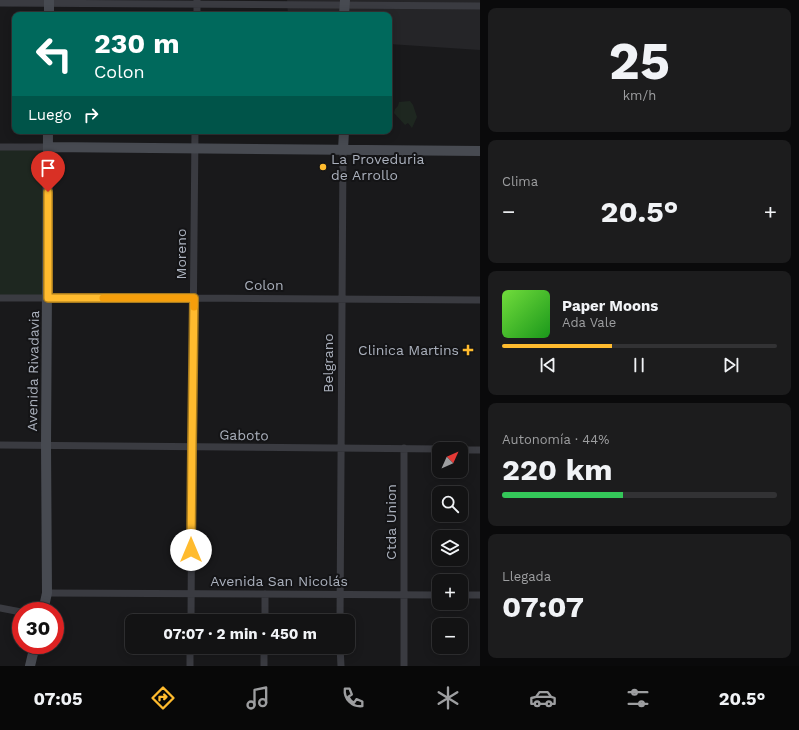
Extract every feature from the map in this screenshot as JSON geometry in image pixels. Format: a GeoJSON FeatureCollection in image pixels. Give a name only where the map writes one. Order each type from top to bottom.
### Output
{"type":"FeatureCollection","features":[{"type":"Feature","properties":{"kind":"street"},"geometry":{"type":"LineString","coordinates":[[48,12],[49,2]]}},
{"type":"Feature","properties":{"kind":"street"},"geometry":{"type":"LineString","coordinates":[[196,12],[197,2]]}},
{"type":"Feature","properties":{"kind":"street"},"geometry":{"type":"LineString","coordinates":[[0,3],[197,2],[344,7],[480,6]]}},
{"type":"Feature","properties":{"kind":"street","name":"Avenida Rivadavia"},"geometry":{"type":"LineString","coordinates":[[45,602],[47,593],[46,446],[48,134]]}},
{"type":"Feature","properties":{"kind":"street","name":"Moreno"},"geometry":{"type":"LineString","coordinates":[[191,614],[196,134]]}},
{"type":"Feature","properties":{"kind":"street","name":"Belgrano"},"geometry":{"type":"LineString","coordinates":[[340,614],[344,134]]}},
{"type":"Feature","properties":{"kind":"street"},"geometry":{"type":"LineString","coordinates":[[0,147],[480,151]]}},
{"type":"Feature","properties":{"kind":"street","name":"Colon"},"geometry":{"type":"LineString","coordinates":[[0,298],[480,300]]}},
{"type":"Feature","properties":{"kind":"street","name":"Gaboto"},"geometry":{"type":"LineString","coordinates":[[0,445],[432,449]]}},
{"type":"Feature","properties":{"kind":"street","name":"Ctda Union"},"geometry":{"type":"LineString","coordinates":[[404,448],[404,666]]}},
{"type":"Feature","properties":{"kind":"street"},"geometry":{"type":"LineString","coordinates":[[468,450],[480,450]]}},
{"type":"Feature","properties":{"kind":"street","name":"Avenida San Nicolás"},"geometry":{"type":"LineString","coordinates":[[47,593],[432,595]]}},
{"type":"Feature","properties":{"kind":"street"},"geometry":{"type":"LineString","coordinates":[[265,594],[265,614]]}},
{"type":"Feature","properties":{"kind":"street"},"geometry":{"type":"LineString","coordinates":[[468,595],[480,596]]}},
{"type":"Feature","properties":{"kind":"street"},"geometry":{"type":"LineString","coordinates":[[0,608],[12,610]]}},
{"type":"Feature","properties":{"kind":"street"},"geometry":{"type":"LineString","coordinates":[[30,666],[33,654]]}},
{"type":"Feature","properties":{"kind":"street"},"geometry":{"type":"LineString","coordinates":[[190,654],[190,666]]}},
{"type":"Feature","properties":{"kind":"street"},"geometry":{"type":"LineString","coordinates":[[264,654],[264,666]]}},
{"type":"Feature","properties":{"kind":"street"},"geometry":{"type":"LineString","coordinates":[[340,654],[340,666]]}},
{"type":"Feature","properties":{"kind":"shaded area"},"geometry":{"type":"Polygon","coordinates":[[[287,0],[480,0],[480,50],[392,44],[392,12],[288,12],[287,0]]]}},
{"type":"Feature","properties":{"kind":"shaded area"},"geometry":{"type":"Polygon","coordinates":[[[410,101],[417,117],[412,128],[408,123],[405,125],[394,113],[399,102],[410,101]]]}},
{"type":"Feature","properties":{"kind":"shaded area"},"geometry":{"type":"Polygon","coordinates":[[[0,147],[48,147],[48,298],[0,298],[0,147]]]}},
{"type":"Feature","properties":{"kind":"slow traffic"},"geometry":{"type":"LineString","coordinates":[[103,298],[194,298],[194,307]]}},
{"type":"Feature","properties":{"kind":"place","name":"La Proveduria de Arrollo"},"geometry":{"type":"Point","coordinates":[323,167]}},
{"type":"Feature","properties":{"kind":"place","name":"Clinica Martins"},"geometry":{"type":"Point","coordinates":[468,350]}},
{"type":"Feature","properties":{"kind":"route"},"geometry":{"type":"LineString","coordinates":[[48,192],[48,298],[194,298],[191,550]]}}]}
